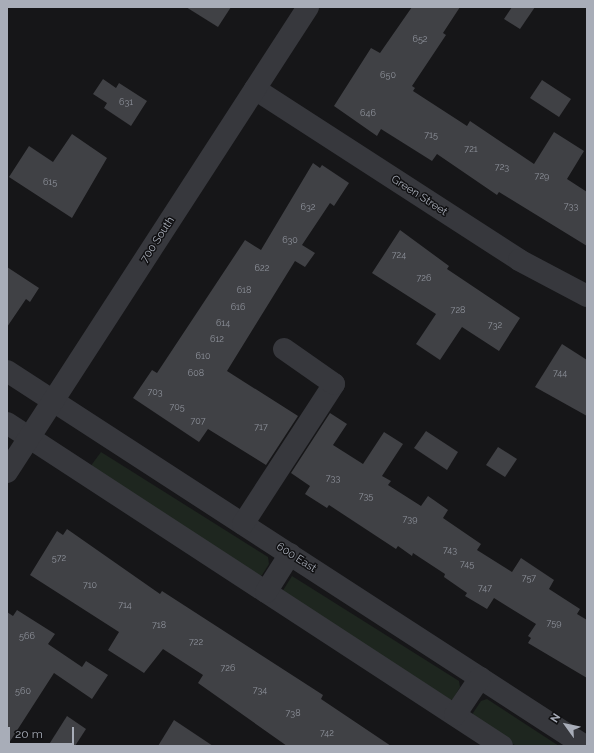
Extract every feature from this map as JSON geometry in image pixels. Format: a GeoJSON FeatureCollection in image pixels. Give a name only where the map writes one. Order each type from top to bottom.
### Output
{"type":"FeatureCollection","features":[{"type":"Feature","properties":{"kind":"street","name":"700 South"},"geometry":{"type":"LineString","coordinates":[[7,472],[308,7]]}},
{"type":"Feature","properties":{"kind":"street","name":"Green Street"},"geometry":{"type":"LineString","coordinates":[[255,89],[519,260],[587,296]]}},
{"type":"Feature","properties":{"kind":"street"},"geometry":{"type":"LineString","coordinates":[[243,524],[334,384],[284,349]]}},
{"type":"Feature","properties":{"kind":"street","name":"600 East"},"geometry":{"type":"LineString","coordinates":[[7,371],[585,746]]}},
{"type":"Feature","properties":{"kind":"street"},"geometry":{"type":"LineString","coordinates":[[7,423],[502,746]]}},
{"type":"Feature","properties":{"kind":"street"},"geometry":{"type":"LineString","coordinates":[[266,592],[290,554]]}},
{"type":"Feature","properties":{"kind":"street"},"geometry":{"type":"LineString","coordinates":[[456,715],[480,678]]}},
{"type":"Feature","properties":{"kind":"shaded area"},"geometry":{"type":"Polygon","coordinates":[[[101,452],[268,557],[269,564],[262,575],[259,577],[90,467],[101,452]]]}},
{"type":"Feature","properties":{"kind":"shaded area"},"geometry":{"type":"Polygon","coordinates":[[[292,576],[459,681],[460,687],[453,699],[451,700],[282,592],[292,576]]]}},
{"type":"Feature","properties":{"kind":"shaded area"},"geometry":{"type":"Polygon","coordinates":[[[487,699],[559,746],[516,746],[474,719],[473,713],[481,701],[487,699]]]}},
{"type":"Feature","properties":{"kind":"building"},"geometry":{"type":"Polygon","coordinates":[[[186,7],[231,7],[218,27],[186,7]]]}},
{"type":"Feature","properties":{"kind":"building"},"geometry":{"type":"Polygon","coordinates":[[[412,7],[460,7],[443,33],[446,35],[412,86],[415,88],[413,91],[467,126],[470,121],[534,164],[554,132],[584,151],[567,179],[587,192],[587,246],[499,192],[497,195],[437,154],[432,161],[381,129],[377,136],[334,106],[371,48],[380,53],[412,7]]]}},
{"type":"Feature","properties":{"kind":"building"},"geometry":{"type":"Polygon","coordinates":[[[512,7],[535,7],[520,29],[504,19],[512,7]]]}},
{"type":"Feature","properties":{"kind":"building"},"geometry":{"type":"Polygon","coordinates":[[[103,79],[116,88],[119,83],[147,101],[131,126],[104,108],[107,103],[93,94],[103,79]]]}},
{"type":"Feature","properties":{"kind":"building"},"geometry":{"type":"Polygon","coordinates":[[[542,80],[571,99],[559,117],[530,98],[542,80]]]}},
{"type":"Feature","properties":{"kind":"building"},"geometry":{"type":"Polygon","coordinates":[[[72,134],[107,158],[72,218],[9,177],[29,146],[53,162],[72,134]]]}},
{"type":"Feature","properties":{"kind":"building"},"geometry":{"type":"Polygon","coordinates":[[[313,163],[320,168],[322,165],[349,183],[334,206],[330,203],[302,245],[315,253],[305,267],[295,261],[227,371],[298,416],[266,465],[208,429],[199,442],[133,398],[152,370],[157,373],[245,240],[261,250],[313,163]]]}},
{"type":"Feature","properties":{"kind":"building"},"geometry":{"type":"Polygon","coordinates":[[[400,230],[449,266],[447,269],[520,318],[499,351],[462,327],[440,360],[416,344],[436,314],[372,273],[400,230]]]}},
{"type":"Feature","properties":{"kind":"building"},"geometry":{"type":"Polygon","coordinates":[[[7,267],[39,288],[30,302],[26,299],[7,327],[7,267]]]}},
{"type":"Feature","properties":{"kind":"building"},"geometry":{"type":"Polygon","coordinates":[[[562,344],[587,360],[587,416],[535,387],[562,344]]]}},
{"type":"Feature","properties":{"kind":"building"},"geometry":{"type":"Polygon","coordinates":[[[330,413],[347,424],[333,445],[363,464],[384,432],[403,444],[382,476],[391,481],[388,485],[421,506],[428,496],[448,510],[443,518],[481,544],[477,550],[512,572],[521,558],[554,580],[549,589],[580,609],[577,614],[587,620],[587,678],[528,643],[531,638],[528,636],[536,624],[494,598],[487,609],[465,596],[467,593],[444,577],[445,574],[413,553],[412,556],[398,546],[396,549],[329,505],[327,508],[305,494],[310,486],[291,473],[330,413]]]}},
{"type":"Feature","properties":{"kind":"building"},"geometry":{"type":"Polygon","coordinates":[[[426,431],[458,452],[447,470],[414,448],[426,431]]]}},
{"type":"Feature","properties":{"kind":"building"},"geometry":{"type":"Polygon","coordinates":[[[498,447],[517,459],[505,477],[486,465],[498,447]]]}},
{"type":"Feature","properties":{"kind":"building"},"geometry":{"type":"Polygon","coordinates":[[[67,529],[160,594],[162,591],[323,695],[321,699],[391,746],[287,746],[198,683],[203,675],[163,649],[144,673],[108,650],[119,632],[30,575],[57,531],[63,535],[67,529]]]}},
{"type":"Feature","properties":{"kind":"building"},"geometry":{"type":"Polygon","coordinates":[[[17,610],[55,634],[48,644],[82,667],[86,661],[108,675],[92,699],[54,673],[7,746],[7,612],[13,616],[17,610]]]}},
{"type":"Feature","properties":{"kind":"building"},"geometry":{"type":"Polygon","coordinates":[[[67,716],[86,729],[75,746],[48,746],[67,716]]]}},
{"type":"Feature","properties":{"kind":"building"},"geometry":{"type":"Polygon","coordinates":[[[174,720],[213,746],[158,746],[174,720]]]}}]}
